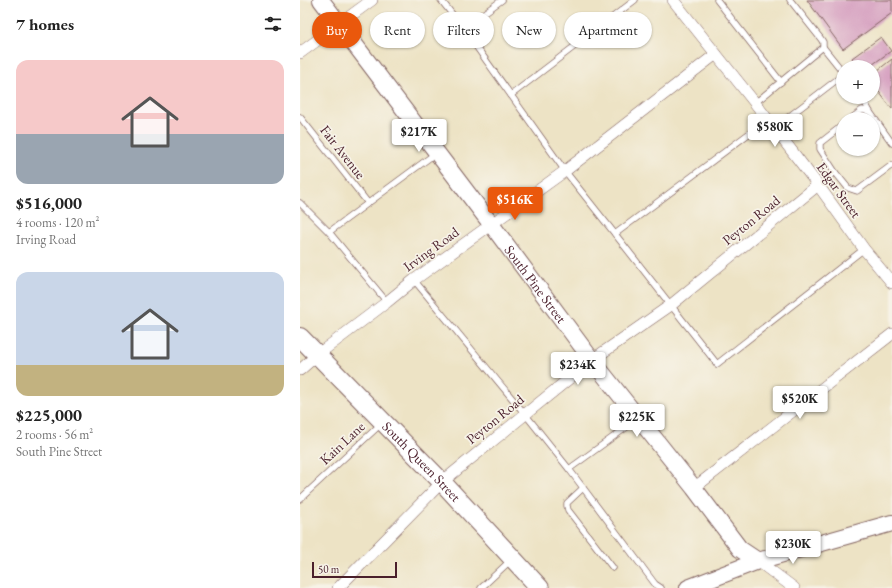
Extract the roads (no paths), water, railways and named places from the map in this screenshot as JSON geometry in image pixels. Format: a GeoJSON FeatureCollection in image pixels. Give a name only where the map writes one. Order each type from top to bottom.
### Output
{"type":"FeatureCollection","features":[{"type":"Feature","properties":{"kind":"main road","name":"South Queen Street"},"geometry":{"type":"LineString","coordinates":[[300,337],[442,482],[540,588]]}},
{"type":"Feature","properties":{"kind":"street","name":"South Pine Street"},"geometry":{"type":"LineString","coordinates":[[321,0],[330,12]]}},
{"type":"Feature","properties":{"kind":"street"},"geometry":{"type":"LineString","coordinates":[[356,12],[372,0]]}},
{"type":"Feature","properties":{"kind":"street","name":"Edgar Street"},"geometry":{"type":"LineString","coordinates":[[673,0],[756,103],[864,249],[892,283]]}},
{"type":"Feature","properties":{"kind":"street"},"geometry":{"type":"LineString","coordinates":[[300,53],[312,44]]}},
{"type":"Feature","properties":{"kind":"street","name":"South Pine Street"},"geometry":{"type":"LineString","coordinates":[[357,48],[592,360],[694,488],[740,549],[758,560]]}},
{"type":"Feature","properties":{"kind":"street","name":"Irving Road"},"geometry":{"type":"LineString","coordinates":[[300,370],[317,355],[414,280],[565,171],[716,54]]}},
{"type":"Feature","properties":{"kind":"street","name":"Peyton Road"},"geometry":{"type":"LineString","coordinates":[[338,588],[442,482],[592,360],[671,305],[818,185]]}},
{"type":"Feature","properties":{"kind":"street"},"geometry":{"type":"LineString","coordinates":[[694,488],[892,334]]}},
{"type":"Feature","properties":{"kind":"street"},"geometry":{"type":"LineString","coordinates":[[688,588],[758,560],[892,524]]}},
{"type":"Feature","properties":{"kind":"street"},"geometry":{"type":"LineString","coordinates":[[758,560],[794,588]]}},
{"type":"Feature","properties":{"kind":"lane"},"geometry":{"type":"LineString","coordinates":[[441,0],[450,12]]}},
{"type":"Feature","properties":{"kind":"lane"},"geometry":{"type":"LineString","coordinates":[[485,12],[502,0]]}},
{"type":"Feature","properties":{"kind":"lane"},"geometry":{"type":"LineString","coordinates":[[512,95],[635,0]]}},
{"type":"Feature","properties":{"kind":"lane"},"geometry":{"type":"LineString","coordinates":[[717,0],[781,82]]}},
{"type":"Feature","properties":{"kind":"lane"},"geometry":{"type":"LineString","coordinates":[[790,0],[821,38],[823,47],[836,63]]}},
{"type":"Feature","properties":{"kind":"lane"},"geometry":{"type":"LineString","coordinates":[[756,103],[823,47]]}},
{"type":"Feature","properties":{"kind":"lane"},"geometry":{"type":"LineString","coordinates":[[478,48],[565,171],[717,364],[864,249]]}},
{"type":"Feature","properties":{"kind":"lane"},"geometry":{"type":"LineString","coordinates":[[615,234],[836,80]]}},
{"type":"Feature","properties":{"kind":"lane"},"geometry":{"type":"LineString","coordinates":[[866,104],[870,112]]}},
{"type":"Feature","properties":{"kind":"lane"},"geometry":{"type":"LineString","coordinates":[[859,112],[862,110],[870,112]]}},
{"type":"Feature","properties":{"kind":"lane","name":"Fair Avenue"},"geometry":{"type":"LineString","coordinates":[[300,116],[368,203]]}},
{"type":"Feature","properties":{"kind":"lane"},"geometry":{"type":"LineString","coordinates":[[880,127],[892,144]]}},
{"type":"Feature","properties":{"kind":"lane"},"geometry":{"type":"LineString","coordinates":[[836,130],[820,143],[820,149],[835,172],[848,188],[858,190],[892,164]]}},
{"type":"Feature","properties":{"kind":"lane"},"geometry":{"type":"LineString","coordinates":[[329,232],[437,152]]}},
{"type":"Feature","properties":{"kind":"lane"},"geometry":{"type":"LineString","coordinates":[[818,185],[835,172]]}},
{"type":"Feature","properties":{"kind":"lane"},"geometry":{"type":"LineString","coordinates":[[300,203],[329,232],[387,302]]}},
{"type":"Feature","properties":{"kind":"lane"},"geometry":{"type":"LineString","coordinates":[[414,280],[525,414],[569,469],[655,584],[661,588]]}},
{"type":"Feature","properties":{"kind":"lane"},"geometry":{"type":"LineString","coordinates":[[569,469],[639,418]]}},
{"type":"Feature","properties":{"kind":"lane","name":"Kain Lane"},"geometry":{"type":"LineString","coordinates":[[300,499],[383,421]]}},
{"type":"Feature","properties":{"kind":"lane"},"geometry":{"type":"LineString","coordinates":[[583,488],[567,503],[568,510],[613,568]]}},
{"type":"Feature","properties":{"kind":"lane"},"geometry":{"type":"LineString","coordinates":[[481,588],[512,558]]}}]}
